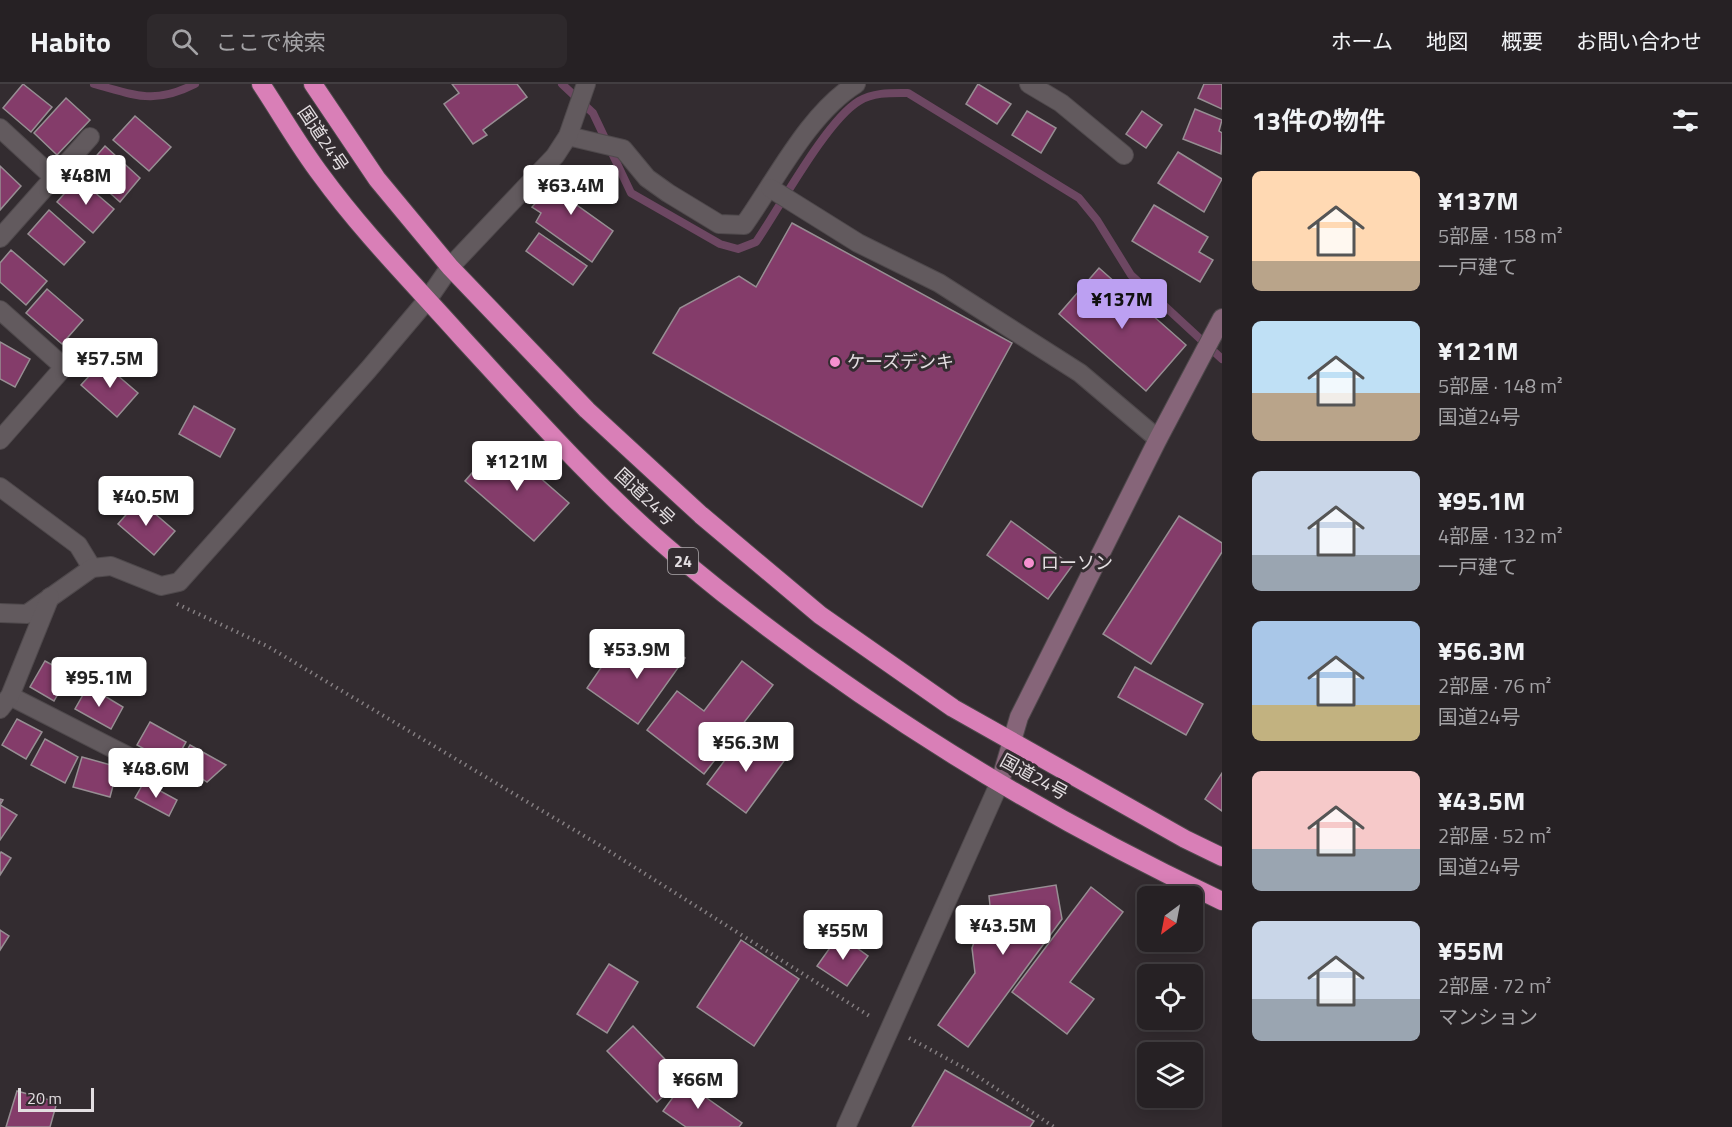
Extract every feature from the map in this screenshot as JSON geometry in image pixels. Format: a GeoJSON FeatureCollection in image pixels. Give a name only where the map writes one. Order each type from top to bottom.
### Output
{"type":"FeatureCollection","features":[{"type":"Feature","properties":{"kind":"highway","name":"国道24号"},"geometry":{"type":"LineString","coordinates":[[261,84],[321,175],[428,299],[558,443],[674,553],[789,645],[932,742],[1156,870],[1222,901]]}},
{"type":"Feature","properties":{"kind":"highway","name":"国道24号"},"geometry":{"type":"LineString","coordinates":[[313,84],[377,179],[450,267],[587,410],[701,515],[820,615],[953,708],[1011,743],[1222,857]]}},
{"type":"Feature","properties":{"kind":"street"},"geometry":{"type":"LineString","coordinates":[[0,613],[27,614],[92,568],[111,566],[161,586],[179,582],[255,500],[428,299],[450,267],[555,156],[568,136],[586,84]]}},
{"type":"Feature","properties":{"kind":"street"},"geometry":{"type":"LineString","coordinates":[[568,136],[623,149],[647,178],[719,224],[744,225],[774,190],[810,129],[843,92],[856,84]]}},
{"type":"Feature","properties":{"kind":"street"},"geometry":{"type":"LineString","coordinates":[[1029,84],[1062,104],[1124,155]]}},
{"type":"Feature","properties":{"kind":"street"},"geometry":{"type":"LineString","coordinates":[[0,128],[54,178]]}},
{"type":"Feature","properties":{"kind":"street"},"geometry":{"type":"LineString","coordinates":[[0,238],[90,137]]}},
{"type":"Feature","properties":{"kind":"street"},"geometry":{"type":"LineString","coordinates":[[774,190],[858,243],[939,283],[1050,354],[1080,374],[1158,439]]}},
{"type":"Feature","properties":{"kind":"street"},"geometry":{"type":"LineString","coordinates":[[0,310],[64,367],[0,440]]}},
{"type":"Feature","properties":{"kind":"street"},"geometry":{"type":"LineString","coordinates":[[846,1127],[1000,782],[1019,717],[1158,439],[1219,324]]}},
{"type":"Feature","properties":{"kind":"street"},"geometry":{"type":"LineString","coordinates":[[0,487],[78,545],[92,568]]}},
{"type":"Feature","properties":{"kind":"street"},"geometry":{"type":"LineString","coordinates":[[50,597],[5,702],[163,774]]}},
{"type":"Feature","properties":{"kind":"path"},"geometry":{"type":"LineString","coordinates":[[161,586],[181,608],[277,652],[601,846],[891,1029],[968,1070],[1054,1127]]}},
{"type":"Feature","properties":{"kind":"building"},"geometry":{"type":"Polygon","coordinates":[[[23,84],[52,107],[31,132],[3,108],[23,84]]]}},
{"type":"Feature","properties":{"kind":"building"},"geometry":{"type":"Polygon","coordinates":[[[452,84],[517,84],[527,97],[483,130],[487,135],[473,144],[444,104],[459,93],[452,84]]]}},
{"type":"Feature","properties":{"kind":"building"},"geometry":{"type":"Polygon","coordinates":[[[978,84],[1011,104],[997,124],[966,104],[978,84]]]}},
{"type":"Feature","properties":{"kind":"building"},"geometry":{"type":"Polygon","coordinates":[[[1204,84],[1222,84],[1222,109],[1198,98],[1204,84]]]}},
{"type":"Feature","properties":{"kind":"building"},"geometry":{"type":"Polygon","coordinates":[[[66,98],[90,120],[57,155],[34,133],[66,98]]]}},
{"type":"Feature","properties":{"kind":"building"},"geometry":{"type":"Polygon","coordinates":[[[1195,109],[1222,120],[1219,131],[1222,133],[1221,154],[1183,139],[1195,109]]]}},
{"type":"Feature","properties":{"kind":"building"},"geometry":{"type":"Polygon","coordinates":[[[1027,111],[1056,128],[1041,153],[1012,135],[1027,111]]]}},
{"type":"Feature","properties":{"kind":"building"},"geometry":{"type":"Polygon","coordinates":[[[1142,111],[1162,125],[1146,148],[1126,134],[1142,111]]]}},
{"type":"Feature","properties":{"kind":"building"},"geometry":{"type":"Polygon","coordinates":[[[135,116],[171,147],[149,171],[113,140],[135,116]]]}},
{"type":"Feature","properties":{"kind":"building"},"geometry":{"type":"Polygon","coordinates":[[[105,146],[140,178],[120,202],[84,170],[105,146]]]}},
{"type":"Feature","properties":{"kind":"building"},"geometry":{"type":"Polygon","coordinates":[[[1178,152],[1222,179],[1204,212],[1158,183],[1178,152]]]}},
{"type":"Feature","properties":{"kind":"building"},"geometry":{"type":"Polygon","coordinates":[[[0,166],[21,186],[0,210],[0,166]]]}},
{"type":"Feature","properties":{"kind":"building"},"geometry":{"type":"Polygon","coordinates":[[[568,167],[589,184],[574,203],[613,231],[592,262],[536,222],[541,213],[532,207],[568,167]]]}},
{"type":"Feature","properties":{"kind":"building"},"geometry":{"type":"Polygon","coordinates":[[[78,178],[114,209],[93,233],[57,202],[78,178]]]}},
{"type":"Feature","properties":{"kind":"building"},"geometry":{"type":"Polygon","coordinates":[[[1154,205],[1208,237],[1199,252],[1213,260],[1200,282],[1132,241],[1154,205]]]}},
{"type":"Feature","properties":{"kind":"building"},"geometry":{"type":"Polygon","coordinates":[[[49,210],[85,242],[64,265],[28,234],[49,210]]]}},
{"type":"Feature","properties":{"kind":"building"},"geometry":{"type":"Polygon","coordinates":[[[792,223],[1012,343],[922,507],[653,353],[680,308],[739,276],[756,287],[792,223]]]}},
{"type":"Feature","properties":{"kind":"building"},"geometry":{"type":"Polygon","coordinates":[[[539,233],[587,266],[573,285],[526,251],[539,233]]]}},
{"type":"Feature","properties":{"kind":"building"},"geometry":{"type":"Polygon","coordinates":[[[11,250],[47,281],[26,305],[0,282],[0,263],[11,250]]]}},
{"type":"Feature","properties":{"kind":"building"},"geometry":{"type":"Polygon","coordinates":[[[1099,268],[1186,345],[1146,391],[1059,314],[1099,268]]]}},
{"type":"Feature","properties":{"kind":"building"},"geometry":{"type":"Polygon","coordinates":[[[47,289],[83,320],[62,344],[26,313],[47,289]]]}},
{"type":"Feature","properties":{"kind":"building"},"geometry":{"type":"Polygon","coordinates":[[[0,342],[30,359],[15,387],[0,379],[0,342]]]}},
{"type":"Feature","properties":{"kind":"building"},"geometry":{"type":"Polygon","coordinates":[[[102,362],[138,393],[117,417],[81,385],[102,362]]]}},
{"type":"Feature","properties":{"kind":"building"},"geometry":{"type":"Polygon","coordinates":[[[194,406],[235,429],[220,457],[179,434],[194,406]]]}},
{"type":"Feature","properties":{"kind":"building"},"geometry":{"type":"Polygon","coordinates":[[[499,442],[569,503],[534,541],[465,481],[499,442]]]}},
{"type":"Feature","properties":{"kind":"building"},"geometry":{"type":"Polygon","coordinates":[[[139,500],[175,531],[154,555],[118,524],[139,500]]]}},
{"type":"Feature","properties":{"kind":"building"},"geometry":{"type":"Polygon","coordinates":[[[1179,516],[1222,543],[1222,552],[1151,664],[1103,634],[1179,516]]]}},
{"type":"Feature","properties":{"kind":"building"},"geometry":{"type":"Polygon","coordinates":[[[1011,521],[1072,566],[1048,599],[987,555],[1011,521]]]}},
{"type":"Feature","properties":{"kind":"building"},"geometry":{"type":"Polygon","coordinates":[[[655,637],[685,658],[638,724],[587,688],[611,653],[633,669],[655,637]]]}},
{"type":"Feature","properties":{"kind":"building"},"geometry":{"type":"Polygon","coordinates":[[[45,661],[69,674],[54,701],[30,687],[45,661]]]}},
{"type":"Feature","properties":{"kind":"building"},"geometry":{"type":"Polygon","coordinates":[[[742,661],[773,685],[704,774],[647,730],[677,691],[704,711],[742,661]]]}},
{"type":"Feature","properties":{"kind":"building"},"geometry":{"type":"Polygon","coordinates":[[[1135,667],[1203,704],[1186,735],[1118,697],[1135,667]]]}},
{"type":"Feature","properties":{"kind":"building"},"geometry":{"type":"Polygon","coordinates":[[[88,686],[123,707],[111,729],[75,709],[88,686]]]}},
{"type":"Feature","properties":{"kind":"building"},"geometry":{"type":"Polygon","coordinates":[[[17,719],[42,732],[26,759],[2,745],[17,719]]]}},
{"type":"Feature","properties":{"kind":"building"},"geometry":{"type":"Polygon","coordinates":[[[150,722],[186,742],[173,765],[137,745],[150,722]]]}},
{"type":"Feature","properties":{"kind":"building"},"geometry":{"type":"Polygon","coordinates":[[[746,732],[784,761],[746,813],[707,784],[746,732]]]}},
{"type":"Feature","properties":{"kind":"building"},"geometry":{"type":"Polygon","coordinates":[[[45,739],[78,757],[65,783],[31,765],[45,739]]]}},
{"type":"Feature","properties":{"kind":"building"},"geometry":{"type":"Polygon","coordinates":[[[190,745],[226,765],[207,782],[195,774],[193,779],[176,770],[190,745]]]}},
{"type":"Feature","properties":{"kind":"building"},"geometry":{"type":"Polygon","coordinates":[[[82,757],[118,767],[110,797],[73,787],[82,757]]]}},
{"type":"Feature","properties":{"kind":"building"},"geometry":{"type":"Polygon","coordinates":[[[1222,773],[1222,811],[1205,799],[1222,773]]]}},
{"type":"Feature","properties":{"kind":"building"},"geometry":{"type":"Polygon","coordinates":[[[144,782],[177,800],[169,816],[135,798],[144,782]]]}},
{"type":"Feature","properties":{"kind":"building"},"geometry":{"type":"Polygon","coordinates":[[[0,805],[17,815],[0,840],[0,805]]]}},
{"type":"Feature","properties":{"kind":"building"},"geometry":{"type":"Polygon","coordinates":[[[1,852],[11,858],[0,875],[0,854],[1,852]]]}},
{"type":"Feature","properties":{"kind":"building"},"geometry":{"type":"Polygon","coordinates":[[[1056,885],[1062,919],[968,1047],[938,1025],[975,973],[972,948],[979,928],[992,925],[989,896],[1056,885]]]}},
{"type":"Feature","properties":{"kind":"building"},"geometry":{"type":"Polygon","coordinates":[[[1091,887],[1123,912],[1070,982],[1094,999],[1067,1034],[1012,992],[1091,887]]]}},
{"type":"Feature","properties":{"kind":"building"},"geometry":{"type":"Polygon","coordinates":[[[0,930],[9,936],[0,950],[0,930]]]}},
{"type":"Feature","properties":{"kind":"building"},"geometry":{"type":"Polygon","coordinates":[[[839,935],[868,956],[847,986],[817,966],[839,935]]]}},
{"type":"Feature","properties":{"kind":"building"},"geometry":{"type":"Polygon","coordinates":[[[741,940],[799,979],[754,1046],[697,1007],[741,940]]]}},
{"type":"Feature","properties":{"kind":"building"},"geometry":{"type":"Polygon","coordinates":[[[609,964],[638,982],[607,1033],[577,1014],[609,964]]]}},
{"type":"Feature","properties":{"kind":"building"},"geometry":{"type":"Polygon","coordinates":[[[633,1026],[683,1078],[657,1102],[607,1051],[633,1026]]]}},
{"type":"Feature","properties":{"kind":"building"},"geometry":{"type":"Polygon","coordinates":[[[945,1070],[1034,1121],[1030,1127],[912,1127],[945,1070]]]}},
{"type":"Feature","properties":{"kind":"building"},"geometry":{"type":"Polygon","coordinates":[[[684,1082],[742,1123],[739,1127],[686,1127],[663,1111],[684,1082]]]}},
{"type":"Feature","properties":{"kind":"building"},"geometry":{"type":"Polygon","coordinates":[[[17,1091],[57,1102],[50,1127],[6,1127],[17,1091]]]}},
{"type":"Feature","properties":{"kind":"waterway"},"geometry":{"type":"LineString","coordinates":[[94,84],[144,96],[168,94],[195,84]]}},
{"type":"Feature","properties":{"kind":"waterway"},"geometry":{"type":"LineString","coordinates":[[562,84],[593,113],[631,193],[720,244],[738,249],[756,242],[818,145],[846,111],[859,101],[871,96],[908,93],[1079,198],[1097,220],[1131,275],[1222,359]]}},
{"type":"Feature","properties":{"kind":"place","name":"ケーズデンキ"},"geometry":{"type":"Point","coordinates":[835,362]}},
{"type":"Feature","properties":{"kind":"place","name":"ローソン"},"geometry":{"type":"Point","coordinates":[1029,563]}}]}
